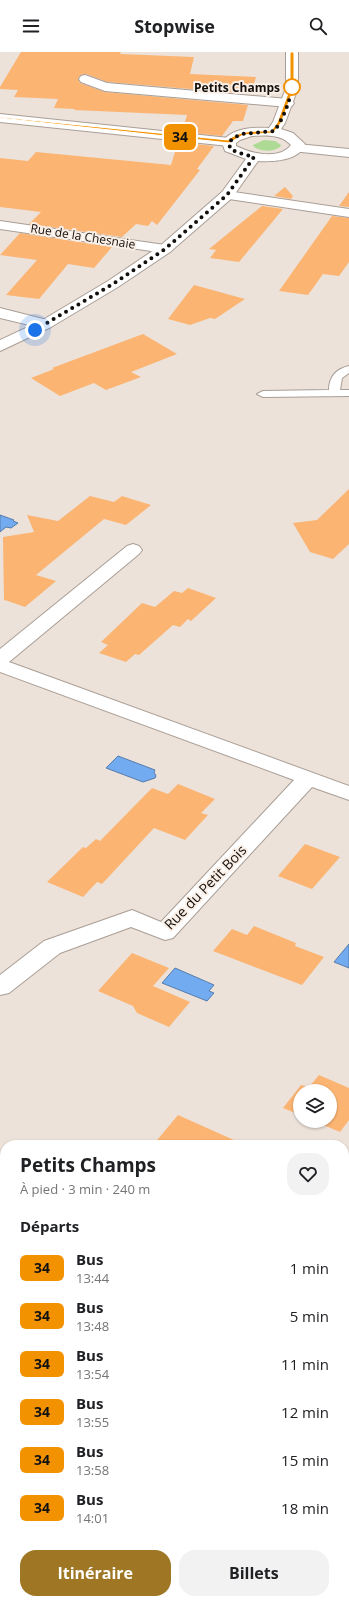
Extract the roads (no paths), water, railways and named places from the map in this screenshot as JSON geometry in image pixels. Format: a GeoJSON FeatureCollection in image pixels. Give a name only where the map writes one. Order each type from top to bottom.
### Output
{"type":"FeatureCollection","features":[{"type":"Feature","properties":{"kind":"street"},"geometry":{"type":"LineString","coordinates":[[272,132],[279,123],[288,103],[292,88],[292,52]]}},
{"type":"Feature","properties":{"kind":"street"},"geometry":{"type":"LineString","coordinates":[[85,79],[105,87],[288,103]]}},
{"type":"Feature","properties":{"kind":"street"},"geometry":{"type":"LineString","coordinates":[[0,118],[229,142],[242,134],[251,132],[272,132],[290,136],[298,144],[297,148]]}},
{"type":"Feature","properties":{"kind":"street"},"geometry":{"type":"LineString","coordinates":[[229,142],[230,148],[236,152],[254,157],[276,157],[292,152],[297,148],[349,153]]}},
{"type":"Feature","properties":{"kind":"street"},"geometry":{"type":"LineString","coordinates":[[0,346],[46,324],[113,284],[165,249],[227,195],[254,157]]}},
{"type":"Feature","properties":{"kind":"street"},"geometry":{"type":"LineString","coordinates":[[227,195],[349,213]]}},
{"type":"Feature","properties":{"kind":"street","name":"Rue de la Chesnaie"},"geometry":{"type":"LineString","coordinates":[[0,225],[165,249]]}},
{"type":"Feature","properties":{"kind":"street"},"geometry":{"type":"LineString","coordinates":[[0,313],[46,324]]}},
{"type":"Feature","properties":{"kind":"street"},"geometry":{"type":"LineString","coordinates":[[0,659],[133,550]]}},
{"type":"Feature","properties":{"kind":"street"},"geometry":{"type":"LineString","coordinates":[[0,665],[349,793]]}},
{"type":"Feature","properties":{"kind":"street","name":"Rue du Petit Bois"},"geometry":{"type":"LineString","coordinates":[[0,987],[52,947],[132,918],[164,932],[308,778]]}},
{"type":"Feature","properties":{"kind":"lane"},"geometry":{"type":"LineString","coordinates":[[335,393],[336,379],[339,374],[349,369]]}},
{"type":"Feature","properties":{"kind":"lane"},"geometry":{"type":"LineString","coordinates":[[263,394],[349,393]]}},
{"type":"Feature","properties":{"kind":"water"},"geometry":{"type":"Polygon","coordinates":[[[0,515],[18,523],[11,528],[6,527],[0,532],[0,515]]]}},
{"type":"Feature","properties":{"kind":"water"},"geometry":{"type":"Polygon","coordinates":[[[118,756],[155,770],[155,778],[143,782],[106,768],[118,756]]]}},
{"type":"Feature","properties":{"kind":"water"},"geometry":{"type":"Polygon","coordinates":[[[349,944],[349,968],[334,962],[349,944]]]}},
{"type":"Feature","properties":{"kind":"water"},"geometry":{"type":"Polygon","coordinates":[[[175,968],[214,985],[209,991],[214,993],[207,1001],[162,983],[175,968]]]}},
{"type":"Feature","properties":{"kind":"place","name":"Petits Champs"},"geometry":{"type":"Point","coordinates":[292,87]}}]}
